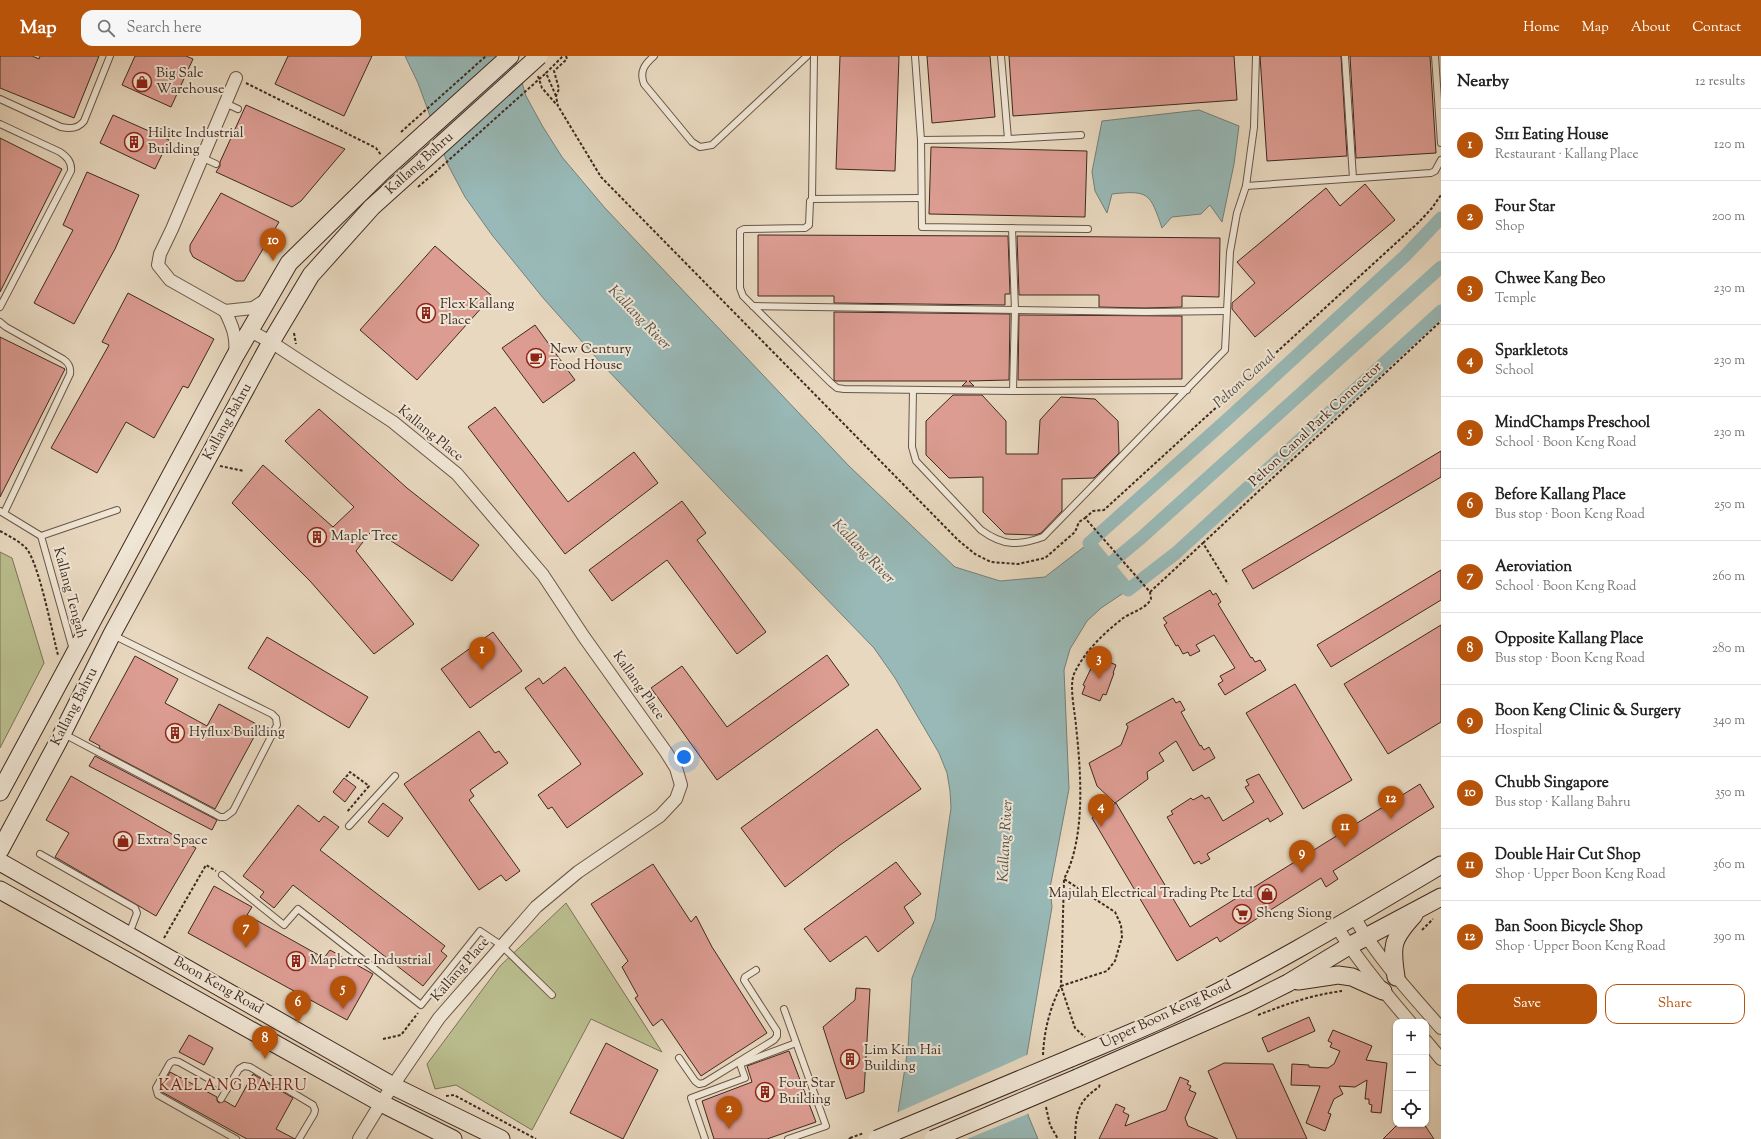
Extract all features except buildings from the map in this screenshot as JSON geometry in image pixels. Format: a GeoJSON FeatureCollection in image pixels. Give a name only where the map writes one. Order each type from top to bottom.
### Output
{"type":"FeatureCollection","features":[{"type":"Feature","properties":{"kind":"main road","name":"Kallang Bahru"},"geometry":{"type":"LineString","coordinates":[[0,792],[67,657],[235,356],[289,263],[406,139],[510,56]]}},
{"type":"Feature","properties":{"kind":"main road","name":"Kallang Bahru"},"geometry":{"type":"LineString","coordinates":[[0,850],[112,634],[271,342],[310,275],[372,207],[426,169],[539,56]]}},
{"type":"Feature","properties":{"kind":"main road","name":"Boon Keng Road"},"geometry":{"type":"LineString","coordinates":[[0,862],[393,1086],[501,1139]]}},
{"type":"Feature","properties":{"kind":"main road","name":"Upper Boon Keng Road"},"geometry":{"type":"LineString","coordinates":[[877,1139],[1168,1017],[1242,980],[1337,927],[1441,865]]}},
{"type":"Feature","properties":{"kind":"main road","name":"Boon Keng Road"},"geometry":{"type":"LineString","coordinates":[[0,890],[381,1103],[453,1139]]}},
{"type":"Feature","properties":{"kind":"main road","name":"Upper Boon Keng Road"},"geometry":{"type":"LineString","coordinates":[[933,1139],[1248,1003],[1288,983],[1365,937],[1441,897]]}},
{"type":"Feature","properties":{"kind":"main road"},"geometry":{"type":"LineString","coordinates":[[1396,978],[1392,953],[1397,938],[1402,928],[1420,909]]}},
{"type":"Feature","properties":{"kind":"main road"},"geometry":{"type":"LineString","coordinates":[[1288,983],[1338,975],[1352,977],[1383,991]]}},
{"type":"Feature","properties":{"kind":"street"},"geometry":{"type":"LineString","coordinates":[[226,310],[170,280],[158,265],[160,254],[175,223],[201,157],[236,78]]}},
{"type":"Feature","properties":{"kind":"street","name":"Kallang Bahru"},"geometry":{"type":"LineString","coordinates":[[235,356],[236,340],[234,330],[226,310],[253,308],[270,297]]}},
{"type":"Feature","properties":{"kind":"street","name":"Kallang Place"},"geometry":{"type":"LineString","coordinates":[[250,331],[271,342],[403,429],[457,474],[544,575],[584,637],[666,752],[679,776],[681,785],[680,792],[676,799],[660,816],[578,872],[536,907],[441,1016],[381,1103],[359,1139]]}},
{"type":"Feature","properties":{"kind":"street"},"geometry":{"type":"LineString","coordinates":[[1354,917],[1365,937],[1396,978],[1441,1028]]}},
{"type":"Feature","properties":{"kind":"street"},"geometry":{"type":"LineString","coordinates":[[1337,927],[1349,946],[1383,991],[1407,1019]]}},
{"type":"Feature","properties":{"kind":"street"},"geometry":{"type":"LineString","coordinates":[[1429,1045],[1441,1059]]}},
{"type":"Feature","properties":{"kind":"lane"},"geometry":{"type":"LineString","coordinates":[[0,100],[61,127],[69,129],[78,126],[84,121],[110,56]]}},
{"type":"Feature","properties":{"kind":"lane"},"geometry":{"type":"LineString","coordinates":[[654,56],[647,62],[643,70],[642,78],[644,84],[692,142],[700,147],[712,145],[807,56]]}},
{"type":"Feature","properties":{"kind":"lane"},"geometry":{"type":"LineString","coordinates":[[814,56],[812,199],[810,201],[808,227],[744,229],[740,231],[740,288],[743,296],[837,388],[1013,391],[1187,390]]}},
{"type":"Feature","properties":{"kind":"lane"},"geometry":{"type":"LineString","coordinates":[[915,56],[921,140],[921,198],[923,227],[1088,229]]}},
{"type":"Feature","properties":{"kind":"lane"},"geometry":{"type":"LineString","coordinates":[[1001,56],[1008,139]]}},
{"type":"Feature","properties":{"kind":"lane"},"geometry":{"type":"LineString","coordinates":[[913,390],[912,447],[916,461],[981,530],[994,539],[1010,543],[1027,543],[1043,537],[1225,350],[1230,252],[1237,214],[1246,186],[1254,127],[1256,56]]}},
{"type":"Feature","properties":{"kind":"lane"},"geometry":{"type":"LineString","coordinates":[[1345,56],[1353,178]]}},
{"type":"Feature","properties":{"kind":"lane"},"geometry":{"type":"LineString","coordinates":[[1435,56],[1441,144]]}},
{"type":"Feature","properties":{"kind":"lane"},"geometry":{"type":"LineString","coordinates":[[225,103],[238,109]]}},
{"type":"Feature","properties":{"kind":"lane"},"geometry":{"type":"LineString","coordinates":[[0,124],[60,152],[68,158],[71,167],[0,307]]}},
{"type":"Feature","properties":{"kind":"lane"},"geometry":{"type":"LineString","coordinates":[[921,140],[1008,139],[1081,135]]}},
{"type":"Feature","properties":{"kind":"lane"},"geometry":{"type":"LineString","coordinates":[[201,157],[216,164]]}},
{"type":"Feature","properties":{"kind":"lane"},"geometry":{"type":"LineString","coordinates":[[1246,186],[1431,173],[1435,171],[1441,160]]}},
{"type":"Feature","properties":{"kind":"lane"},"geometry":{"type":"LineString","coordinates":[[812,199],[921,198]]}},
{"type":"Feature","properties":{"kind":"lane"},"geometry":{"type":"LineString","coordinates":[[1012,228],[1015,310],[1013,391]]}},
{"type":"Feature","properties":{"kind":"lane"},"geometry":{"type":"LineString","coordinates":[[753,306],[1145,312],[1226,310]]}},
{"type":"Feature","properties":{"kind":"lane"},"geometry":{"type":"LineString","coordinates":[[0,322],[6,327],[63,359],[70,366],[70,374],[2,512],[41,536],[117,510]]}},
{"type":"Feature","properties":{"kind":"lane","name":"Kallang Tengah"},"geometry":{"type":"LineString","coordinates":[[41,536],[67,657]]}},
{"type":"Feature","properties":{"kind":"lane"},"geometry":{"type":"LineString","coordinates":[[62,733],[220,817],[225,817],[233,811],[277,725],[276,718],[272,714],[112,634]]}},
{"type":"Feature","properties":{"kind":"lane"},"geometry":{"type":"LineString","coordinates":[[349,826],[395,776]]}},
{"type":"Feature","properties":{"kind":"lane"},"geometry":{"type":"LineString","coordinates":[[40,854],[135,908],[137,913],[129,936]]}},
{"type":"Feature","properties":{"kind":"lane"},"geometry":{"type":"LineString","coordinates":[[222,875],[284,925],[298,909],[421,1005],[480,930],[501,946],[552,995]]}},
{"type":"Feature","properties":{"kind":"lane"},"geometry":{"type":"LineString","coordinates":[[679,1058],[695,1081],[699,1084],[704,1083],[774,1040],[777,1036],[777,1031],[744,980],[745,977],[756,970]]}},
{"type":"Feature","properties":{"kind":"lane"},"geometry":{"type":"LineString","coordinates":[[784,1009],[826,1126],[788,1139]]}},
{"type":"Feature","properties":{"kind":"lane"},"geometry":{"type":"LineString","coordinates":[[705,1139],[691,1098],[745,1078],[740,1064],[796,1043]]}},
{"type":"Feature","properties":{"kind":"lane"},"geometry":{"type":"LineString","coordinates":[[227,1089],[176,1061],[170,1063],[156,1086],[158,1095],[209,1121],[236,1139]]}},
{"type":"Feature","properties":{"kind":"lane"},"geometry":{"type":"LineString","coordinates":[[221,1099],[239,1069],[247,1066],[310,1102],[315,1107],[314,1114],[300,1139]]}},
{"type":"Feature","properties":{"kind":"path"},"geometry":{"type":"LineString","coordinates":[[406,139],[486,56]]}},
{"type":"Feature","properties":{"kind":"path"},"geometry":{"type":"LineString","coordinates":[[414,190],[426,169],[546,73],[563,56]]}},
{"type":"Feature","properties":{"kind":"path"},"geometry":{"type":"LineString","coordinates":[[556,96],[559,89],[554,71],[567,59],[566,56]]}},
{"type":"Feature","properties":{"kind":"path"},"geometry":{"type":"LineString","coordinates":[[538,75],[542,88],[558,106],[556,96],[546,73]]}},
{"type":"Feature","properties":{"kind":"path"},"geometry":{"type":"LineString","coordinates":[[236,78],[376,148],[381,155]]}},
{"type":"Feature","properties":{"kind":"path"},"geometry":{"type":"LineString","coordinates":[[1085,518],[1093,511],[1104,510],[1419,222],[1432,208],[1441,195]]}},
{"type":"Feature","properties":{"kind":"path","name":"Pelton Canal Park Connector"},"geometry":{"type":"LineString","coordinates":[[1064,879],[1074,856],[1080,790],[1079,755],[1072,688],[1074,675],[1090,649],[1123,619],[1149,603],[1151,599],[1150,592],[1441,321]]}},
{"type":"Feature","properties":{"kind":"path"},"geometry":{"type":"LineString","coordinates":[[294,331],[296,344],[300,350]]}},
{"type":"Feature","properties":{"kind":"path"},"geometry":{"type":"LineString","coordinates":[[218,465],[244,471]]}},
{"type":"Feature","properties":{"kind":"path"},"geometry":{"type":"LineString","coordinates":[[1090,524],[1150,592]]}},
{"type":"Feature","properties":{"kind":"path"},"geometry":{"type":"LineString","coordinates":[[0,531],[13,538],[26,549],[35,562],[67,657]]}},
{"type":"Feature","properties":{"kind":"path"},"geometry":{"type":"LineString","coordinates":[[1203,542],[1228,584]]}},
{"type":"Feature","properties":{"kind":"path"},"geometry":{"type":"LineString","coordinates":[[346,777],[350,772],[368,786],[347,812]]}},
{"type":"Feature","properties":{"kind":"path"},"geometry":{"type":"LineString","coordinates":[[162,943],[206,865],[222,875]]}},
{"type":"Feature","properties":{"kind":"path"},"geometry":{"type":"LineString","coordinates":[[1061,986],[1107,971],[1115,960],[1122,937],[1121,925],[1115,912],[1064,879]]}},
{"type":"Feature","properties":{"kind":"path"},"geometry":{"type":"LineString","coordinates":[[1064,879],[1061,986],[1075,1028],[1086,1038]]}},
{"type":"Feature","properties":{"kind":"path"},"geometry":{"type":"LineString","coordinates":[[1419,932],[1436,916]]}},
{"type":"Feature","properties":{"kind":"path"},"geometry":{"type":"LineString","coordinates":[[383,1040],[401,1035],[419,1012]]}},
{"type":"Feature","properties":{"kind":"path"},"geometry":{"type":"LineString","coordinates":[[1075,1139],[1079,1107],[1086,1096],[1099,1087],[1102,1078]]}},
{"type":"Feature","properties":{"kind":"green space"},"geometry":{"type":"Polygon","coordinates":[[[0,552],[12,558],[44,663],[0,748],[0,552]]]}},
{"type":"Feature","properties":{"kind":"green space"},"geometry":{"type":"Polygon","coordinates":[[[566,903],[662,1052],[591,1019],[532,1130],[456,1085],[435,1089],[427,1064],[500,966],[566,903]]]}},
{"type":"Feature","properties":{"kind":"water","name":"Kallang River"},"geometry":{"type":"Polygon","coordinates":[[[405,56],[514,56],[526,96],[543,127],[562,157],[605,208],[849,466],[955,567],[1000,581],[1045,577],[1089,543],[1128,590],[1101,608],[1087,621],[1070,649],[1064,670],[1069,789],[1050,888],[1052,907],[1027,1054],[1028,1115],[1038,1139],[899,1139],[898,1113],[908,1048],[912,978],[935,919],[951,808],[947,773],[939,753],[895,678],[874,648],[601,363],[544,299],[492,235],[465,197],[448,165],[418,83],[405,56]]]}},
{"type":"Feature","properties":{"kind":"water"},"geometry":{"type":"Polygon","coordinates":[[[1199,110],[1239,126],[1234,164],[1222,222],[1210,205],[1201,214],[1172,217],[1162,228],[1151,201],[1146,196],[1134,193],[1112,194],[1107,213],[1095,191],[1092,172],[1102,121],[1199,110]]]}},
{"type":"Feature","properties":{"kind":"pier"},"geometry":{"type":"Polygon","coordinates":[[[1029,1054],[1030,1113],[967,1139],[897,1139],[896,1113],[1029,1054]]]}},
{"type":"Feature","properties":{"kind":"waterway","name":"Pelton Canal"},"geometry":{"type":"LineString","coordinates":[[1441,218],[1405,256],[1231,416],[1089,543],[1128,590],[1176,553],[1441,311]]}},
{"type":"Feature","properties":{"kind":"waterway","name":"Pelton Canal"},"geometry":{"type":"LineString","coordinates":[[1101,571],[1141,538],[1441,267]]}},
{"type":"Feature","properties":{"kind":"place","name":"Big Sale Warehouse"},"geometry":{"type":"Point","coordinates":[142,82]}},
{"type":"Feature","properties":{"kind":"place","name":"Hilite Industrial Building"},"geometry":{"type":"Point","coordinates":[134,142]}},
{"type":"Feature","properties":{"kind":"place","name":"Chubb Singapore"},"geometry":{"type":"Point","coordinates":[273,261]}},
{"type":"Feature","properties":{"kind":"place","name":"Flex Kallang Place"},"geometry":{"type":"Point","coordinates":[426,313]}},
{"type":"Feature","properties":{"kind":"place","name":"New Century Food House"},"geometry":{"type":"Point","coordinates":[536,358]}},
{"type":"Feature","properties":{"kind":"place","name":"Maple Tree"},"geometry":{"type":"Point","coordinates":[317,537]}},
{"type":"Feature","properties":{"kind":"place","name":"S111 Eating House"},"geometry":{"type":"Point","coordinates":[482,670]}},
{"type":"Feature","properties":{"kind":"place","name":"Chwee Kang Beo"},"geometry":{"type":"Point","coordinates":[1099,679]}},
{"type":"Feature","properties":{"kind":"place","name":"Hyflux Building"},"geometry":{"type":"Point","coordinates":[175,733]}},
{"type":"Feature","properties":{"kind":"place","name":"Ban Soon Bicycle Shop"},"geometry":{"type":"Point","coordinates":[1391,819]}},
{"type":"Feature","properties":{"kind":"place","name":"Sparkletots"},"geometry":{"type":"Point","coordinates":[1101,827]}},
{"type":"Feature","properties":{"kind":"place","name":"Extra Space"},"geometry":{"type":"Point","coordinates":[123,841]}},
{"type":"Feature","properties":{"kind":"place","name":"Double Hair Cut Shop"},"geometry":{"type":"Point","coordinates":[1345,847]}},
{"type":"Feature","properties":{"kind":"place","name":"Boon Keng Clinic & Surgery"},"geometry":{"type":"Point","coordinates":[1302,873]}},
{"type":"Feature","properties":{"kind":"place","name":"Majulah Electrical Trading Pte Ltd"},"geometry":{"type":"Point","coordinates":[1267,894]}},
{"type":"Feature","properties":{"kind":"place","name":"Sheng Siong"},"geometry":{"type":"Point","coordinates":[1242,914]}},
{"type":"Feature","properties":{"kind":"place","name":"Aeroviation"},"geometry":{"type":"Point","coordinates":[246,948]}},
{"type":"Feature","properties":{"kind":"place","name":"Mapletree Industrial"},"geometry":{"type":"Point","coordinates":[296,961]}},
{"type":"Feature","properties":{"kind":"place","name":"MindChamps Preschool"},"geometry":{"type":"Point","coordinates":[343,1009]}},
{"type":"Feature","properties":{"kind":"place","name":"Before Kallang Place"},"geometry":{"type":"Point","coordinates":[298,1023]}},
{"type":"Feature","properties":{"kind":"place","name":"Opposite Kallang Place"},"geometry":{"type":"Point","coordinates":[265,1059]}},
{"type":"Feature","properties":{"kind":"place","name":"Lim Kim Hai Building"},"geometry":{"type":"Point","coordinates":[850,1059]}},
{"type":"Feature","properties":{"kind":"place","name":"Four Star Building"},"geometry":{"type":"Point","coordinates":[765,1092]}},
{"type":"Feature","properties":{"kind":"place","name":"Four Star"},"geometry":{"type":"Point","coordinates":[729,1129]}},
{"type":"Feature","properties":{"kind":"district","name":"KALLANG BAHRU"},"geometry":{"type":"Point","coordinates":[233,1086]}}]}
